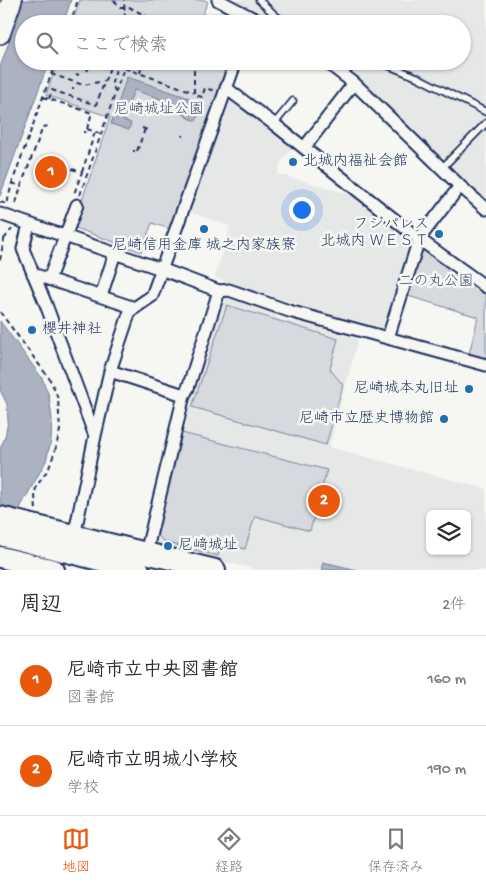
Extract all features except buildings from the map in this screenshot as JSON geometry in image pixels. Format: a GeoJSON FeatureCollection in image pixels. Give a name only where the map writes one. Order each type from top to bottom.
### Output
{"type":"FeatureCollection","features":[{"type":"Feature","properties":{"kind":"highway"},"geometry":{"type":"LineString","coordinates":[[7,528],[142,562],[215,570]]}},
{"type":"Feature","properties":{"kind":"highway"},"geometry":{"type":"LineString","coordinates":[[3,558],[54,570]]}},
{"type":"Feature","properties":{"kind":"main road"},"geometry":{"type":"LineString","coordinates":[[0,34],[12,0]]}},
{"type":"Feature","properties":{"kind":"street"},"geometry":{"type":"LineString","coordinates":[[0,6],[2,0]]}},
{"type":"Feature","properties":{"kind":"street"},"geometry":{"type":"LineString","coordinates":[[218,0],[242,15]]}},
{"type":"Feature","properties":{"kind":"street"},"geometry":{"type":"LineString","coordinates":[[76,527],[110,371],[130,311],[152,296],[222,86],[231,70]]}},
{"type":"Feature","properties":{"kind":"street"},"geometry":{"type":"LineString","coordinates":[[337,70],[354,83],[486,209]]}},
{"type":"Feature","properties":{"kind":"street"},"geometry":{"type":"LineString","coordinates":[[304,148],[354,83]]}},
{"type":"Feature","properties":{"kind":"street"},"geometry":{"type":"LineString","coordinates":[[222,86],[274,124],[419,239],[486,287]]}},
{"type":"Feature","properties":{"kind":"street"},"geometry":{"type":"LineString","coordinates":[[388,338],[419,239],[460,186]]}},
{"type":"Feature","properties":{"kind":"street"},"geometry":{"type":"LineString","coordinates":[[49,279],[77,205]]}},
{"type":"Feature","properties":{"kind":"street"},"geometry":{"type":"LineString","coordinates":[[0,214],[219,290],[229,290],[289,311],[486,365]]}},
{"type":"Feature","properties":{"kind":"street"},"geometry":{"type":"LineString","coordinates":[[29,224],[22,249],[45,302],[95,436]]}},
{"type":"Feature","properties":{"kind":"street"},"geometry":{"type":"LineString","coordinates":[[101,296],[115,253]]}},
{"type":"Feature","properties":{"kind":"street"},"geometry":{"type":"LineString","coordinates":[[33,274],[135,308]]}},
{"type":"Feature","properties":{"kind":"street"},"geometry":{"type":"LineString","coordinates":[[142,562],[184,395],[188,388],[219,290]]}},
{"type":"Feature","properties":{"kind":"street"},"geometry":{"type":"LineString","coordinates":[[110,371],[184,395]]}},
{"type":"Feature","properties":{"kind":"lane"},"geometry":{"type":"LineString","coordinates":[[258,0],[275,15]]}},
{"type":"Feature","properties":{"kind":"lane"},"geometry":{"type":"LineString","coordinates":[[400,70],[486,112]]}},
{"type":"Feature","properties":{"kind":"lane"},"geometry":{"type":"LineString","coordinates":[[274,124],[293,101]]}},
{"type":"Feature","properties":{"kind":"lane"},"geometry":{"type":"LineString","coordinates":[[442,168],[486,123]]}},
{"type":"Feature","properties":{"kind":"path"},"geometry":{"type":"LineString","coordinates":[[73,15],[78,0]]}},
{"type":"Feature","properties":{"kind":"path"},"geometry":{"type":"LineString","coordinates":[[114,0],[120,7],[129,7],[144,15]]}},
{"type":"Feature","properties":{"kind":"path"},"geometry":{"type":"LineString","coordinates":[[124,0],[125,15]]}},
{"type":"Feature","properties":{"kind":"path"},"geometry":{"type":"LineString","coordinates":[[6,204],[53,70]]}},
{"type":"Feature","properties":{"kind":"path"},"geometry":{"type":"LineString","coordinates":[[49,99],[52,90],[96,105],[109,70]]}},
{"type":"Feature","properties":{"kind":"path"},"geometry":{"type":"LineString","coordinates":[[115,92],[112,82],[116,70]]}},
{"type":"Feature","properties":{"kind":"path"},"geometry":{"type":"LineString","coordinates":[[96,132],[70,207],[72,208],[74,204],[77,205],[123,70]]}},
{"type":"Feature","properties":{"kind":"path"},"geometry":{"type":"LineString","coordinates":[[129,70],[194,92],[202,97],[206,88],[215,91],[222,86]]}},
{"type":"Feature","properties":{"kind":"path"},"geometry":{"type":"LineString","coordinates":[[140,74],[141,70]]}},
{"type":"Feature","properties":{"kind":"path"},"geometry":{"type":"LineString","coordinates":[[194,70],[194,92]]}},
{"type":"Feature","properties":{"kind":"path"},"geometry":{"type":"LineString","coordinates":[[52,74],[83,84],[104,81]]}},
{"type":"Feature","properties":{"kind":"path"},"geometry":{"type":"LineString","coordinates":[[43,97],[92,113],[86,132],[83,132]]}},
{"type":"Feature","properties":{"kind":"path"},"geometry":{"type":"LineString","coordinates":[[16,203],[43,127],[50,126]]}},
{"type":"Feature","properties":{"kind":"path"},"geometry":{"type":"LineString","coordinates":[[87,129],[101,134]]}},
{"type":"Feature","properties":{"kind":"path"},"geometry":{"type":"LineString","coordinates":[[135,151],[143,129],[148,130]]}},
{"type":"Feature","properties":{"kind":"path"},"geometry":{"type":"LineString","coordinates":[[72,168],[82,172]]}},
{"type":"Feature","properties":{"kind":"path"},"geometry":{"type":"LineString","coordinates":[[12,183],[21,186]]}},
{"type":"Feature","properties":{"kind":"path"},"geometry":{"type":"LineString","coordinates":[[3,241],[13,229]]}},
{"type":"Feature","properties":{"kind":"path"},"geometry":{"type":"LineString","coordinates":[[0,260],[5,236]]}},
{"type":"Feature","properties":{"kind":"path"},"geometry":{"type":"LineString","coordinates":[[0,312],[49,378],[58,399],[60,430],[49,468],[36,487],[36,510]]}},
{"type":"Feature","properties":{"kind":"shaded area"},"geometry":{"type":"Polygon","coordinates":[[[24,0],[71,0],[66,15],[19,15],[24,0]]]}},
{"type":"Feature","properties":{"kind":"shaded area"},"geometry":{"type":"Polygon","coordinates":[[[235,0],[486,0],[486,203],[451,169],[451,164],[445,159],[440,160],[343,70],[471,70],[471,15],[262,15],[235,0]]]}},
{"type":"Feature","properties":{"kind":"shaded area"},"geometry":{"type":"Polygon","coordinates":[[[15,25],[15,70],[46,70],[0,196],[0,67],[15,25]]]}},
{"type":"Feature","properties":{"kind":"shaded area"},"geometry":{"type":"Polygon","coordinates":[[[127,77],[189,98],[187,103],[201,107],[196,121],[186,117],[186,115],[168,109],[169,102],[134,90],[123,120],[131,123],[129,130],[111,124],[127,77]]]}},
{"type":"Feature","properties":{"kind":"shaded area"},"geometry":{"type":"Polygon","coordinates":[[[235,98],[294,147],[281,162],[278,174],[356,196],[410,237],[412,241],[385,329],[382,331],[218,279],[215,276],[230,226],[187,211],[225,104],[235,98]]]}},
{"type":"Feature","properties":{"kind":"shaded area"},"geometry":{"type":"Polygon","coordinates":[[[228,296],[273,311],[278,318],[358,339],[329,447],[486,489],[486,570],[259,570],[153,544],[183,414],[222,300],[228,296]]]}},
{"type":"Feature","properties":{"kind":"shaded area"},"geometry":{"type":"Polygon","coordinates":[[[0,321],[42,378],[49,396],[52,419],[51,441],[46,461],[21,506],[0,570],[0,449],[5,437],[8,421],[7,404],[0,390],[0,321]]]}},
{"type":"Feature","properties":{"kind":"shaded area"},"geometry":{"type":"Polygon","coordinates":[[[323,562],[358,570],[321,570],[323,562]]]}},
{"type":"Feature","properties":{"kind":"green space"},"geometry":{"type":"Polygon","coordinates":[[[80,0],[205,0],[208,2],[202,15],[75,15],[80,0]]]}},
{"type":"Feature","properties":{"kind":"green space","name":"尼崎城址公園"},"geometry":{"type":"Polygon","coordinates":[[[55,70],[225,70],[170,229],[152,223],[141,252],[73,227],[110,117],[46,95],[55,70]]]}},
{"type":"Feature","properties":{"kind":"green space","name":"二の丸公園"},"geometry":{"type":"Polygon","coordinates":[[[422,248],[486,293],[486,359],[469,354],[478,317],[408,296],[422,248]]]}},
{"type":"Feature","properties":{"kind":"green space"},"geometry":{"type":"Polygon","coordinates":[[[227,305],[338,339],[330,369],[343,385],[326,445],[192,407],[227,305]]]}},
{"type":"Feature","properties":{"kind":"green space"},"geometry":{"type":"Polygon","coordinates":[[[182,433],[327,470],[310,531],[255,516],[245,549],[222,543],[218,556],[165,542],[157,535],[182,433]]]}},
{"type":"Feature","properties":{"kind":"place","name":"北城内福祉会館"},"geometry":{"type":"Point","coordinates":[293,162]}},
{"type":"Feature","properties":{"kind":"place","name":"尼崎市立中央図書館"},"geometry":{"type":"Point","coordinates":[51,172]}},
{"type":"Feature","properties":{"kind":"place","name":"尼崎信用金庫 城之内家族寮"},"geometry":{"type":"Point","coordinates":[204,229]}},
{"type":"Feature","properties":{"kind":"place","name":"フジパレス 北城内 ＷＥＳＴ"},"geometry":{"type":"Point","coordinates":[439,234]}},
{"type":"Feature","properties":{"kind":"place","name":"櫻井神社"},"geometry":{"type":"Point","coordinates":[32,330]}},
{"type":"Feature","properties":{"kind":"place","name":"尼崎城本丸旧址"},"geometry":{"type":"Point","coordinates":[469,389]}},
{"type":"Feature","properties":{"kind":"place","name":"尼崎市立歴史博物館"},"geometry":{"type":"Point","coordinates":[444,419]}},
{"type":"Feature","properties":{"kind":"place","name":"尼崎市立明城小学校"},"geometry":{"type":"Point","coordinates":[324,501]}},
{"type":"Feature","properties":{"kind":"place","name":"尼﨑城址"},"geometry":{"type":"Point","coordinates":[168,546]}}]}
